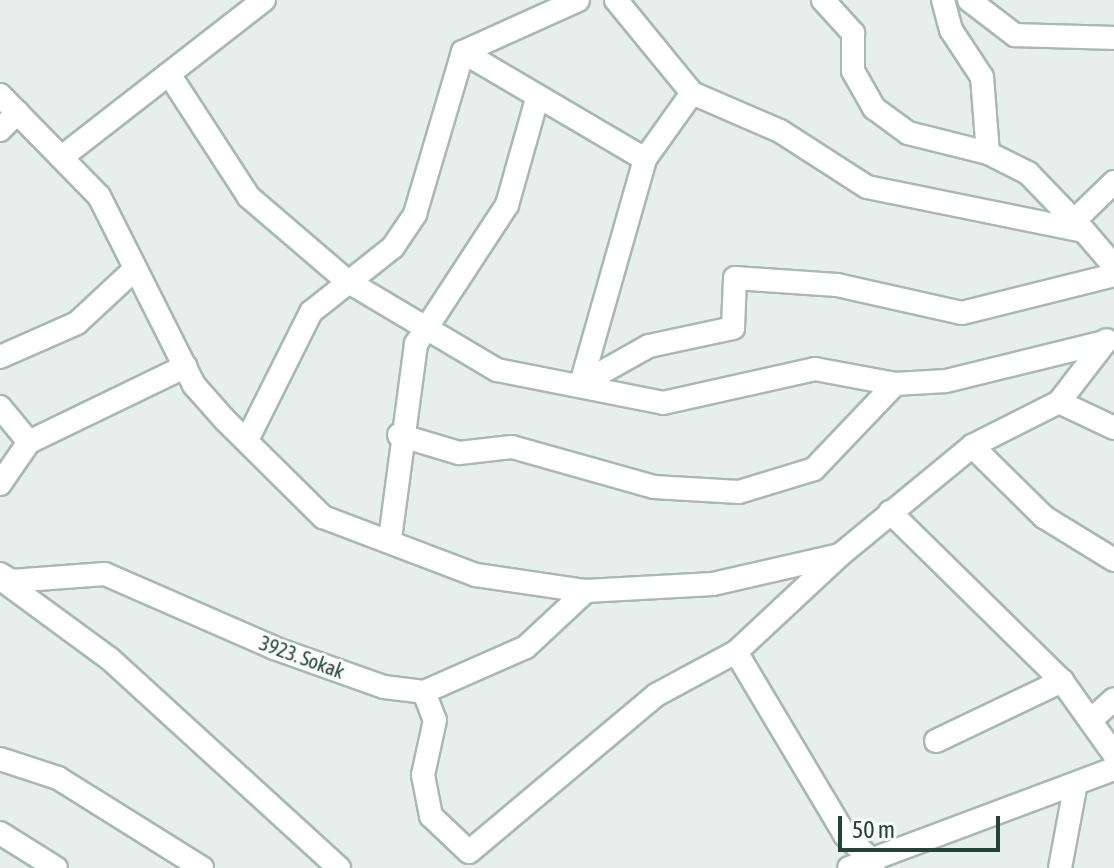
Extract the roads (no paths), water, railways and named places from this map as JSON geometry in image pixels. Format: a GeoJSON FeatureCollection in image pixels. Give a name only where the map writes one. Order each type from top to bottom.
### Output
{"type":"FeatureCollection","features":[{"type":"Feature","properties":{"kind":"street"},"geometry":{"type":"LineString","coordinates":[[62,157],[264,0]]}},
{"type":"Feature","properties":{"kind":"street"},"geometry":{"type":"LineString","coordinates":[[248,438],[311,312],[393,247],[415,214],[463,52],[578,0]]}},
{"type":"Feature","properties":{"kind":"street"},"geometry":{"type":"LineString","coordinates":[[616,0],[692,93],[780,131],[867,187],[1080,225]]}},
{"type":"Feature","properties":{"kind":"street"},"geometry":{"type":"LineString","coordinates":[[823,0],[853,33],[853,71],[874,108],[908,133],[988,153],[1028,173],[1080,225],[1114,266]]}},
{"type":"Feature","properties":{"kind":"street"},"geometry":{"type":"LineString","coordinates":[[943,0],[951,30],[982,77],[988,153]]}},
{"type":"Feature","properties":{"kind":"street"},"geometry":{"type":"LineString","coordinates":[[969,0],[1015,35],[1114,38]]}},
{"type":"Feature","properties":{"kind":"street"},"geometry":{"type":"LineString","coordinates":[[463,52],[537,99],[645,159]]}},
{"type":"Feature","properties":{"kind":"street"},"geometry":{"type":"LineString","coordinates":[[169,74],[249,197],[347,281],[497,370],[581,384],[663,403],[815,369],[895,384],[946,381],[1110,337]]}},
{"type":"Feature","properties":{"kind":"street"},"geometry":{"type":"LineString","coordinates":[[581,384],[645,159],[692,93]]}},
{"type":"Feature","properties":{"kind":"street"},"geometry":{"type":"LineString","coordinates":[[0,95],[99,196],[194,385],[323,517],[390,539],[476,575],[586,591],[713,584],[840,555]]}},
{"type":"Feature","properties":{"kind":"street"},"geometry":{"type":"LineString","coordinates":[[390,539],[399,435],[422,328],[478,259],[507,205],[537,99]]}},
{"type":"Feature","properties":{"kind":"street"},"geometry":{"type":"LineString","coordinates":[[0,130],[18,112]]}},
{"type":"Feature","properties":{"kind":"street"},"geometry":{"type":"LineString","coordinates":[[1080,225],[1114,182]]}},
{"type":"Feature","properties":{"kind":"street"},"geometry":{"type":"LineString","coordinates":[[0,357],[77,323],[134,270]]}},
{"type":"Feature","properties":{"kind":"street"},"geometry":{"type":"LineString","coordinates":[[581,384],[649,346],[733,328],[735,278],[837,285],[962,313],[1114,275]]}},
{"type":"Feature","properties":{"kind":"street"},"geometry":{"type":"LineString","coordinates":[[586,591],[526,647],[424,692],[435,720],[423,775],[431,816],[469,852],[656,695],[736,652],[840,555],[972,446],[1059,402],[1110,337]]}},
{"type":"Feature","properties":{"kind":"street"},"geometry":{"type":"LineString","coordinates":[[0,484],[29,442],[186,366]]}},
{"type":"Feature","properties":{"kind":"street"},"geometry":{"type":"LineString","coordinates":[[399,435],[459,453],[512,447],[654,487],[739,492],[814,469],[895,384]]}},
{"type":"Feature","properties":{"kind":"street"},"geometry":{"type":"LineString","coordinates":[[1059,402],[1114,428]]}},
{"type":"Feature","properties":{"kind":"street"},"geometry":{"type":"LineString","coordinates":[[0,407],[29,442]]}},
{"type":"Feature","properties":{"kind":"street"},"geometry":{"type":"LineString","coordinates":[[972,446],[1044,517],[1114,560]]}},
{"type":"Feature","properties":{"kind":"street"},"geometry":{"type":"LineString","coordinates":[[890,512],[1062,681],[1114,754]]}},
{"type":"Feature","properties":{"kind":"street","name":"3923. Sokak"},"geometry":{"type":"LineString","coordinates":[[4,579],[105,574],[274,648],[384,687],[424,692]]}},
{"type":"Feature","properties":{"kind":"street"},"geometry":{"type":"LineString","coordinates":[[4,579],[60,627],[110,659],[339,868]]}},
{"type":"Feature","properties":{"kind":"street"},"geometry":{"type":"LineString","coordinates":[[736,652],[845,835],[874,862]]}},
{"type":"Feature","properties":{"kind":"street"},"geometry":{"type":"LineString","coordinates":[[936,741],[1062,681]]}},
{"type":"Feature","properties":{"kind":"street"},"geometry":{"type":"LineString","coordinates":[[1091,720],[1114,699]]}},
{"type":"Feature","properties":{"kind":"street"},"geometry":{"type":"LineString","coordinates":[[0,759],[58,778],[202,868]]}},
{"type":"Feature","properties":{"kind":"street"},"geometry":{"type":"LineString","coordinates":[[849,868],[874,862],[917,838],[1075,788],[1114,769]]}},
{"type":"Feature","properties":{"kind":"street"},"geometry":{"type":"LineString","coordinates":[[1060,868],[1075,788]]}},
{"type":"Feature","properties":{"kind":"street"},"geometry":{"type":"LineString","coordinates":[[0,833],[56,868]]}}]}
